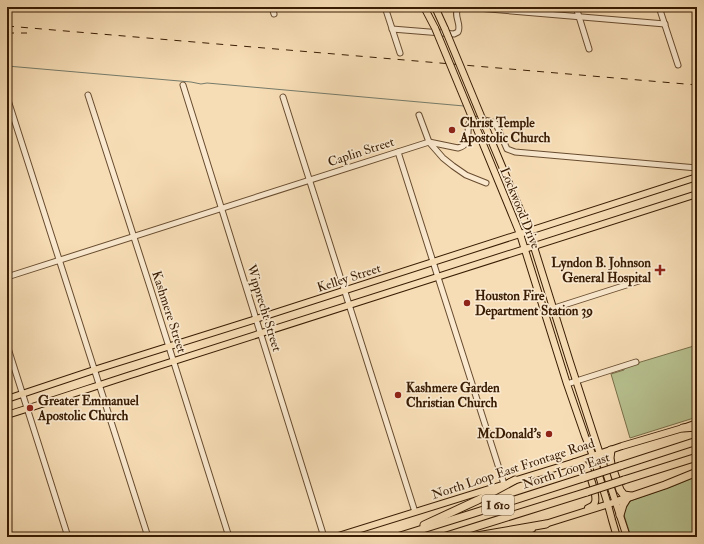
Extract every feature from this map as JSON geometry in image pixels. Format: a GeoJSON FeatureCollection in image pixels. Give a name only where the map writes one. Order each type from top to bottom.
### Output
{"type":"FeatureCollection","features":[{"type":"Feature","properties":{"kind":"highway"},"geometry":{"type":"LineString","coordinates":[[683,428],[697,426]]}},
{"type":"Feature","properties":{"kind":"highway","name":"North Loop East"},"geometry":{"type":"LineString","coordinates":[[397,537],[697,441]]}},
{"type":"Feature","properties":{"kind":"highway"},"geometry":{"type":"LineString","coordinates":[[611,450],[610,461],[620,490],[624,495],[630,496]]}},
{"type":"Feature","properties":{"kind":"highway","name":"North Loop East"},"geometry":{"type":"LineString","coordinates":[[443,537],[697,457]]}},
{"type":"Feature","properties":{"kind":"highway"},"geometry":{"type":"LineString","coordinates":[[615,502],[665,485],[697,472]]}},
{"type":"Feature","properties":{"kind":"highway"},"geometry":{"type":"LineString","coordinates":[[413,532],[428,523],[478,500],[515,480]]}},
{"type":"Feature","properties":{"kind":"highway"},"geometry":{"type":"LineString","coordinates":[[620,515],[623,505],[630,496]]}},
{"type":"Feature","properties":{"kind":"highway"},"geometry":{"type":"LineString","coordinates":[[471,537],[546,524]]}},
{"type":"Feature","properties":{"kind":"main road","name":"Lockwood Drive"},"geometry":{"type":"LineString","coordinates":[[424,7],[435,28],[526,249],[567,384],[593,456],[617,537]]}},
{"type":"Feature","properties":{"kind":"main road","name":"Lockwood Drive"},"geometry":{"type":"LineString","coordinates":[[435,7],[529,231],[627,537]]}},
{"type":"Feature","properties":{"kind":"main road","name":"Kelley Street"},"geometry":{"type":"LineString","coordinates":[[7,399],[697,177]]}},
{"type":"Feature","properties":{"kind":"main road","name":"Kelley Street"},"geometry":{"type":"LineString","coordinates":[[7,415],[697,194]]}},
{"type":"Feature","properties":{"kind":"main road","name":"North Loop East Frontage Road"},"geometry":{"type":"LineString","coordinates":[[335,537],[697,423]]}},
{"type":"Feature","properties":{"kind":"main road"},"geometry":{"type":"LineString","coordinates":[[577,461],[583,457],[589,446]]}},
{"type":"Feature","properties":{"kind":"main road"},"geometry":{"type":"LineString","coordinates":[[575,515],[579,511],[593,506],[596,497],[587,468],[582,463],[577,461]]}},
{"type":"Feature","properties":{"kind":"main road"},"geometry":{"type":"LineString","coordinates":[[506,537],[521,535],[546,524],[615,502]]}},
{"type":"Feature","properties":{"kind":"street"},"geometry":{"type":"LineString","coordinates":[[272,7],[274,14]]}},
{"type":"Feature","properties":{"kind":"street"},"geometry":{"type":"LineString","coordinates":[[385,7],[400,53]]}},
{"type":"Feature","properties":{"kind":"street"},"geometry":{"type":"LineString","coordinates":[[392,29],[454,34],[460,29],[456,11],[458,8],[464,7],[493,8],[665,24]]}},
{"type":"Feature","properties":{"kind":"street"},"geometry":{"type":"LineString","coordinates":[[576,7],[589,49]]}},
{"type":"Feature","properties":{"kind":"street"},"geometry":{"type":"LineString","coordinates":[[659,7],[678,65]]}},
{"type":"Feature","properties":{"kind":"street","name":"Wipprecht Street"},"geometry":{"type":"LineString","coordinates":[[183,85],[324,537]]}},
{"type":"Feature","properties":{"kind":"street","name":"Kashmere Street"},"geometry":{"type":"LineString","coordinates":[[88,95],[169,346],[228,537]]}},
{"type":"Feature","properties":{"kind":"street"},"geometry":{"type":"LineString","coordinates":[[7,97],[148,537]]}},
{"type":"Feature","properties":{"kind":"street"},"geometry":{"type":"LineString","coordinates":[[283,97],[416,512]]}},
{"type":"Feature","properties":{"kind":"street","name":"Lockwood Drive"},"geometry":{"type":"LineString","coordinates":[[419,115],[429,142],[443,158],[466,175],[486,183]]}},
{"type":"Feature","properties":{"kind":"street","name":"Caplin Street"},"geometry":{"type":"LineString","coordinates":[[7,277],[429,142],[460,148],[467,142],[469,126],[471,120],[474,119],[490,121],[496,124],[507,149],[515,152],[697,168]]}},
{"type":"Feature","properties":{"kind":"street"},"geometry":{"type":"LineString","coordinates":[[398,152],[504,484]]}},
{"type":"Feature","properties":{"kind":"street"},"geometry":{"type":"LineString","coordinates":[[545,311],[646,279]]}},
{"type":"Feature","properties":{"kind":"street"},"geometry":{"type":"LineString","coordinates":[[7,345],[68,537]]}},
{"type":"Feature","properties":{"kind":"street"},"geometry":{"type":"LineString","coordinates":[[567,384],[636,362]]}},
{"type":"Feature","properties":{"kind":"green space"},"geometry":{"type":"Polygon","coordinates":[[[697,345],[697,417],[630,438],[611,374],[624,370],[624,367],[697,345]]]}},
{"type":"Feature","properties":{"kind":"green space"},"geometry":{"type":"Polygon","coordinates":[[[697,476],[697,537],[631,537],[624,515],[624,508],[627,502],[697,476]]]}},
{"type":"Feature","properties":{"kind":"waterway"},"geometry":{"type":"LineString","coordinates":[[7,66],[464,106]]}},
{"type":"Feature","properties":{"kind":"railway"},"geometry":{"type":"LineString","coordinates":[[7,26],[697,85]]}},
{"type":"Feature","properties":{"kind":"railway"},"geometry":{"type":"LineString","coordinates":[[7,33],[27,33]]}},
{"type":"Feature","properties":{"kind":"place","name":"Christ Temple Apostolic Church"},"geometry":{"type":"Point","coordinates":[452,130]}},
{"type":"Feature","properties":{"kind":"place","name":"Lyndon B. Johnson General Hospital"},"geometry":{"type":"Point","coordinates":[660,270]}},
{"type":"Feature","properties":{"kind":"place","name":"Houston Fire Department Station 39"},"geometry":{"type":"Point","coordinates":[467,303]}},
{"type":"Feature","properties":{"kind":"place","name":"Kashmere Garden Christian Church"},"geometry":{"type":"Point","coordinates":[398,395]}},
{"type":"Feature","properties":{"kind":"place","name":"Greater Emmanuel Apostolic Church"},"geometry":{"type":"Point","coordinates":[30,408]}},
{"type":"Feature","properties":{"kind":"place","name":"McDonald's"},"geometry":{"type":"Point","coordinates":[549,434]}}]}
